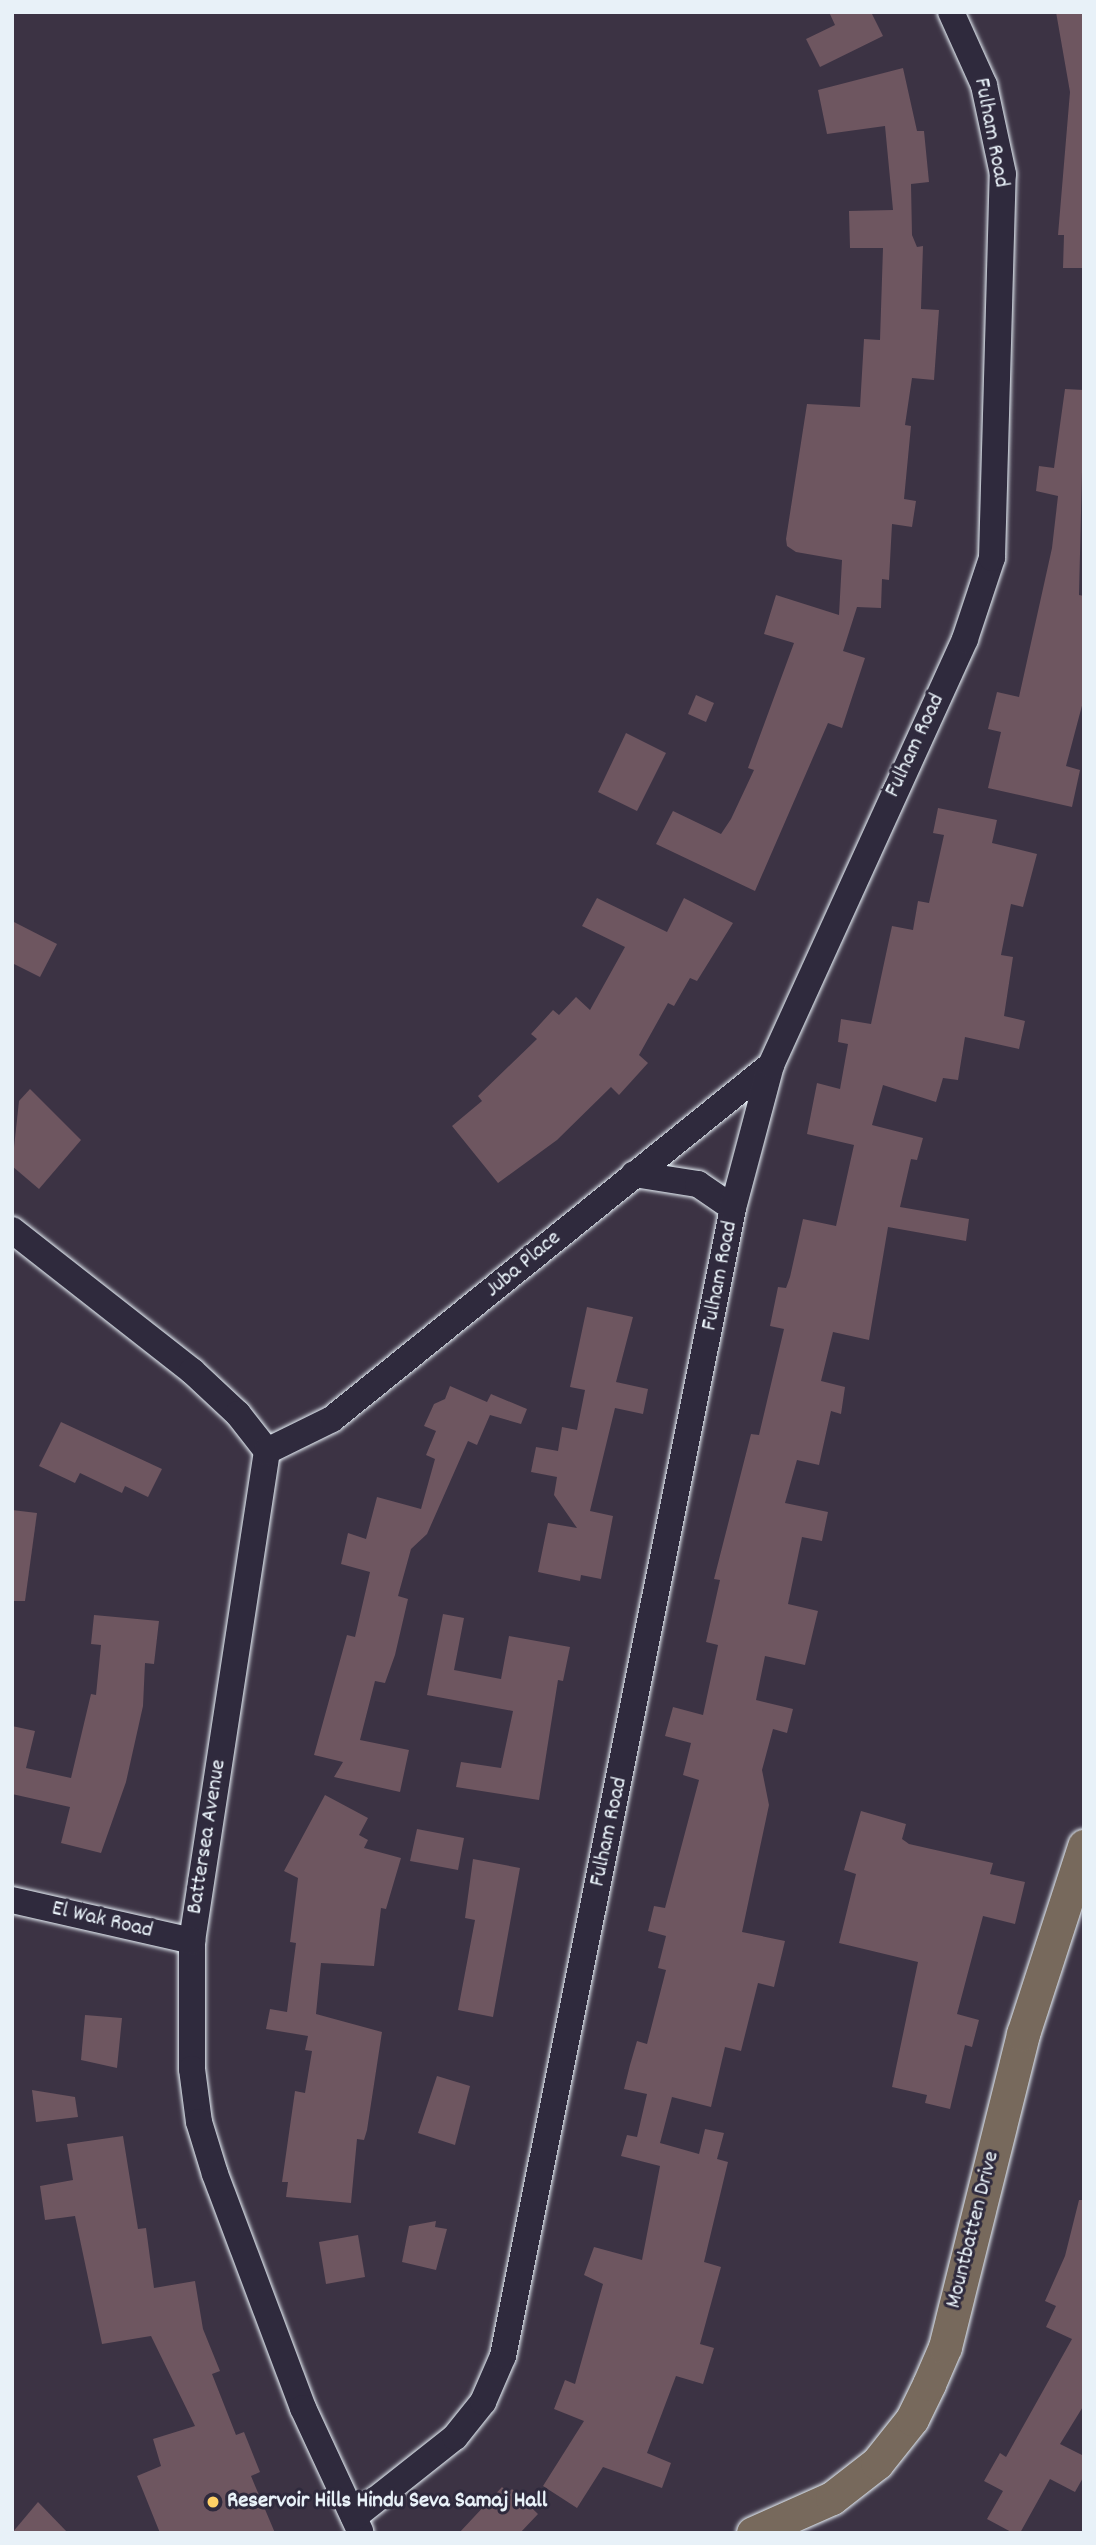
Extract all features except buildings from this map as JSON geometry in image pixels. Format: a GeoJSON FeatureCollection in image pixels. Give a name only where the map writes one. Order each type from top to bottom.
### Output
{"type":"FeatureCollection","features":[{"type":"Feature","properties":{"kind":"main road","name":"Mountbatten Drive"},"geometry":{"type":"LineString","coordinates":[[753,2533],[832,2498],[877,2463],[912,2419],[929,2385],[945,2347],[1023,2034],[1084,1846]]}},
{"type":"Feature","properties":{"kind":"street","name":"Fulham Road"},"geometry":{"type":"LineString","coordinates":[[357,2525],[455,2437],[483,2402],[503,2356],[733,1208],[771,1065],[965,639],[992,558],[1003,174],[984,85],[951,12]]}},
{"type":"Feature","properties":{"kind":"street","name":"Juba Place"},"geometry":{"type":"LineString","coordinates":[[267,1451],[332,1419],[771,1065]]}},
{"type":"Feature","properties":{"kind":"street"},"geometry":{"type":"LineString","coordinates":[[634,1174],[698,1184],[733,1208]]}},
{"type":"Feature","properties":{"kind":"street"},"geometry":{"type":"LineString","coordinates":[[12,1230],[192,1371],[238,1414],[267,1451]]}},
{"type":"Feature","properties":{"kind":"street","name":"Battersea Avenue"},"geometry":{"type":"LineString","coordinates":[[267,1451],[192,1941],[192,2069],[199,2122],[303,2408],[357,2525]]}},
{"type":"Feature","properties":{"kind":"street","name":"El Wak Road"},"geometry":{"type":"LineString","coordinates":[[12,1900],[192,1941]]}},
{"type":"Feature","properties":{"kind":"place","name":"Reservoir Hills Hindu Seva Samaj Hall"},"geometry":{"type":"Point","coordinates":[213,2502]}}]}
